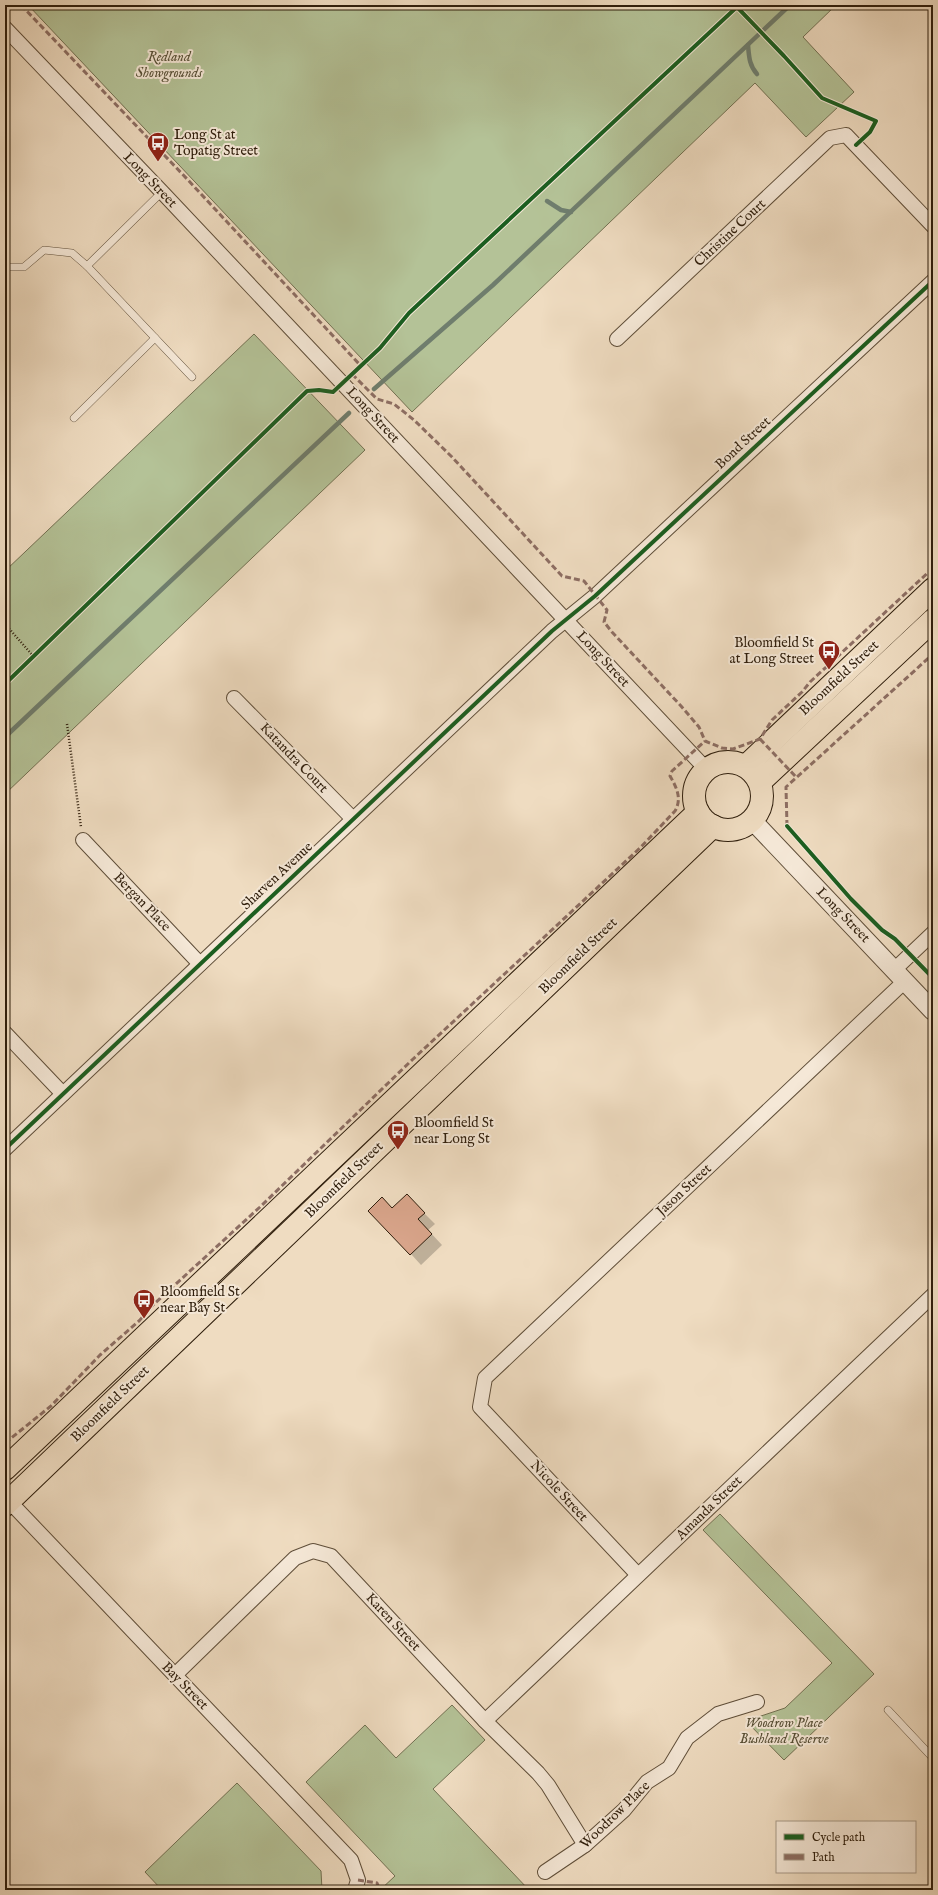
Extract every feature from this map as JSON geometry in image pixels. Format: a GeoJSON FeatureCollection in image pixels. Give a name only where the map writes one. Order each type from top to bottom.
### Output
{"type":"FeatureCollection","features":[{"type":"Feature","properties":{"kind":"highway","name":"Bloomfield Street"},"geometry":{"type":"LineString","coordinates":[[746,766],[933,589]]}},
{"type":"Feature","properties":{"kind":"highway","name":"Bloomfield Street"},"geometry":{"type":"LineString","coordinates":[[760,782],[933,620]]}},
{"type":"Feature","properties":{"kind":"highway"},"geometry":{"type":"LineString","coordinates":[[725,761],[736,762],[746,766],[754,773],[760,782],[763,792],[759,812],[752,820],[744,826],[734,830],[723,830],[705,819],[694,801],[694,789],[698,778],[706,769],[725,761]]}},
{"type":"Feature","properties":{"kind":"highway","name":"Bloomfield Street"},"geometry":{"type":"LineString","coordinates":[[5,1470],[705,819]]}},
{"type":"Feature","properties":{"kind":"highway","name":"Bloomfield Street"},"geometry":{"type":"LineString","coordinates":[[6,1500],[705,819]]}},
{"type":"Feature","properties":{"kind":"street","name":"Long Street"},"geometry":{"type":"LineString","coordinates":[[5,28],[567,620],[706,769]]}},
{"type":"Feature","properties":{"kind":"street","name":"Christine Court"},"geometry":{"type":"LineString","coordinates":[[618,339],[830,138],[846,135],[933,226]]}},
{"type":"Feature","properties":{"kind":"street","name":"Bond Street"},"geometry":{"type":"LineString","coordinates":[[567,620],[933,281]]}},
{"type":"Feature","properties":{"kind":"street","name":"Sharven Avenue"},"geometry":{"type":"LineString","coordinates":[[5,1149],[552,631],[567,620]]}},
{"type":"Feature","properties":{"kind":"street","name":"Katandra Court"},"geometry":{"type":"LineString","coordinates":[[234,698],[353,819]]}},
{"type":"Feature","properties":{"kind":"street","name":"Long Street"},"geometry":{"type":"LineString","coordinates":[[752,820],[933,1010]]}},
{"type":"Feature","properties":{"kind":"street","name":"Bergan Place"},"geometry":{"type":"LineString","coordinates":[[83,840],[200,964]]}},
{"type":"Feature","properties":{"kind":"street","name":"Jason Street"},"geometry":{"type":"LineString","coordinates":[[480,1407],[485,1378],[900,975],[933,933]]}},
{"type":"Feature","properties":{"kind":"street"},"geometry":{"type":"LineString","coordinates":[[5,1033],[63,1094]]}},
{"type":"Feature","properties":{"kind":"street","name":"Amanda Street"},"geometry":{"type":"LineString","coordinates":[[485,1720],[931,1302]]}},
{"type":"Feature","properties":{"kind":"street","name":"Nicole Street"},"geometry":{"type":"LineString","coordinates":[[480,1407],[638,1575]]}},
{"type":"Feature","properties":{"kind":"street","name":"Bay Street"},"geometry":{"type":"LineString","coordinates":[[6,1500],[351,1860],[356,1885]]}},
{"type":"Feature","properties":{"kind":"street","name":"Karen Street"},"geometry":{"type":"LineString","coordinates":[[174,1675],[296,1558],[313,1551],[331,1556],[485,1720],[538,1773],[548,1785],[585,1845]]}},
{"type":"Feature","properties":{"kind":"street","name":"Woodrow Place"},"geometry":{"type":"LineString","coordinates":[[545,1872],[585,1845],[624,1810],[647,1782],[669,1768],[688,1738],[718,1714],[757,1702]]}},
{"type":"Feature","properties":{"kind":"lane"},"geometry":{"type":"LineString","coordinates":[[87,266],[162,192]]}},
{"type":"Feature","properties":{"kind":"lane"},"geometry":{"type":"LineString","coordinates":[[5,267],[24,267],[44,250],[72,253],[87,266],[192,377]]}},
{"type":"Feature","properties":{"kind":"lane"},"geometry":{"type":"LineString","coordinates":[[74,418],[156,338]]}},
{"type":"Feature","properties":{"kind":"lane"},"geometry":{"type":"LineString","coordinates":[[888,1710],[933,1758]]}},
{"type":"Feature","properties":{"kind":"path"},"geometry":{"type":"LineString","coordinates":[[352,374],[380,348],[409,313],[740,5]]}},
{"type":"Feature","properties":{"kind":"path"},"geometry":{"type":"LineString","coordinates":[[5,684],[307,391],[319,390],[333,392]]}},
{"type":"Feature","properties":{"kind":"path"},"geometry":{"type":"LineString","coordinates":[[5,624],[34,657]]}},
{"type":"Feature","properties":{"kind":"path"},"geometry":{"type":"LineString","coordinates":[[67,724],[83,840]]}},
{"type":"Feature","properties":{"kind":"green space","name":"Redland Showgrounds"},"geometry":{"type":"Polygon","coordinates":[[[28,5],[836,5],[803,37],[854,92],[806,137],[755,83],[412,412],[28,5]]]}},
{"type":"Feature","properties":{"kind":"green space"},"geometry":{"type":"Polygon","coordinates":[[[254,334],[365,450],[5,794],[5,571],[254,334]]]}},
{"type":"Feature","properties":{"kind":"green space","name":"Woodrow Place Bushland Reserve"},"geometry":{"type":"Polygon","coordinates":[[[720,1514],[874,1674],[784,1760],[746,1721],[785,1708],[832,1663],[703,1530],[720,1514]]]}},
{"type":"Feature","properties":{"kind":"green space"},"geometry":{"type":"Polygon","coordinates":[[[452,1705],[485,1740],[433,1789],[529,1890],[380,1890],[395,1876],[306,1782],[365,1725],[396,1758],[452,1705]]]}},
{"type":"Feature","properties":{"kind":"green space"},"geometry":{"type":"Polygon","coordinates":[[[237,1783],[321,1871],[322,1890],[162,1890],[145,1872],[237,1783]]]}},
{"type":"Feature","properties":{"kind":"building"},"geometry":{"type":"Polygon","coordinates":[[[407,1194],[425,1213],[418,1219],[432,1234],[410,1255],[368,1211],[382,1197],[392,1208],[407,1194]]]}},
{"type":"Feature","properties":{"kind":"waterway"},"geometry":{"type":"LineString","coordinates":[[374,389],[493,285],[790,5]]}},
{"type":"Feature","properties":{"kind":"waterway"},"geometry":{"type":"LineString","coordinates":[[748,45],[751,64],[757,74]]}},
{"type":"Feature","properties":{"kind":"waterway"},"geometry":{"type":"LineString","coordinates":[[547,201],[561,210],[571,212]]}},
{"type":"Feature","properties":{"kind":"waterway"},"geometry":{"type":"LineString","coordinates":[[5,737],[349,413]]}},
{"type":"Feature","properties":{"kind":"marked path"},"geometry":{"type":"LineString","coordinates":[[21,5],[188,180],[361,366]]}},
{"type":"Feature","properties":{"kind":"marked path"},"geometry":{"type":"LineString","coordinates":[[352,374],[377,399],[394,404],[414,420],[452,457],[562,576],[584,581],[607,610],[604,622],[612,632],[699,727],[705,741],[722,748],[733,749],[760,739],[772,720],[802,692],[810,682],[933,568]]}},
{"type":"Feature","properties":{"kind":"marked path"},"geometry":{"type":"LineString","coordinates":[[787,826],[786,787],[933,654]]}},
{"type":"Feature","properties":{"kind":"marked path"},"geometry":{"type":"LineString","coordinates":[[760,739],[797,778]]}},
{"type":"Feature","properties":{"kind":"marked path"},"geometry":{"type":"LineString","coordinates":[[5,1443],[51,1406],[100,1355],[139,1321],[154,1304],[260,1207],[412,1060],[640,848],[677,807],[678,794],[670,776],[672,771],[705,741]]}},
{"type":"Feature","properties":{"kind":"marked path"},"geometry":{"type":"LineString","coordinates":[[358,1880],[377,1883],[380,1890]]}},
{"type":"Feature","properties":{"kind":"cycle path"},"geometry":{"type":"LineString","coordinates":[[5,684],[307,391],[319,390],[333,392],[380,348],[409,313],[739,5]]}},
{"type":"Feature","properties":{"kind":"cycle path"},"geometry":{"type":"LineString","coordinates":[[737,7],[822,98],[876,121],[870,132],[856,145]]}},
{"type":"Feature","properties":{"kind":"cycle path"},"geometry":{"type":"LineString","coordinates":[[5,1149],[552,631],[595,596],[933,281]]}},
{"type":"Feature","properties":{"kind":"cycle path"},"geometry":{"type":"LineString","coordinates":[[787,826],[851,899],[882,930],[895,939],[933,978]]}},
{"type":"Feature","properties":{"kind":"place","name":"Long St at Topatig Street"},"geometry":{"type":"Point","coordinates":[158,162]}},
{"type":"Feature","properties":{"kind":"place","name":"Bloomfield St at Long Street"},"geometry":{"type":"Point","coordinates":[829,670]}},
{"type":"Feature","properties":{"kind":"place","name":"Bloomfield St near Long St"},"geometry":{"type":"Point","coordinates":[398,1150]}},
{"type":"Feature","properties":{"kind":"place","name":"Bloomfield St near Bay St"},"geometry":{"type":"Point","coordinates":[144,1320]}}]}
